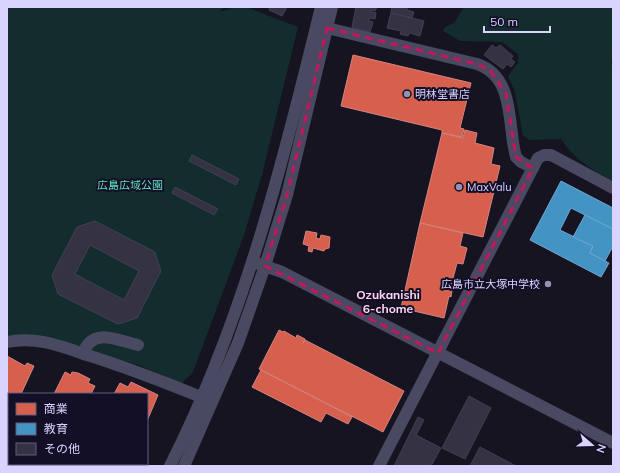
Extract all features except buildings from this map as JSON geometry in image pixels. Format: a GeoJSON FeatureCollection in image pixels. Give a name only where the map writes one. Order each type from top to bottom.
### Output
{"type":"FeatureCollection","features":[{"type":"Feature","properties":{"kind":"street"},"geometry":{"type":"LineString","coordinates":[[170,466],[201,398],[252,261],[290,136],[321,7]]}},
{"type":"Feature","properties":{"kind":"street"},"geometry":{"type":"LineString","coordinates":[[184,466],[238,343],[265,266],[287,195],[332,7]]}},
{"type":"Feature","properties":{"kind":"street"},"geometry":{"type":"LineString","coordinates":[[327,28],[477,64],[490,70],[500,82],[506,94],[516,157],[521,162],[533,168]]}},
{"type":"Feature","properties":{"kind":"street"},"geometry":{"type":"LineString","coordinates":[[379,466],[538,158],[544,155],[551,155],[613,188]]}},
{"type":"Feature","properties":{"kind":"street"},"geometry":{"type":"LineString","coordinates":[[252,261],[282,272],[613,443]]}},
{"type":"Feature","properties":{"kind":"street"},"geometry":{"type":"LineString","coordinates":[[83,353],[87,344],[94,338],[103,337],[138,345]]}},
{"type":"Feature","properties":{"kind":"street"},"geometry":{"type":"LineString","coordinates":[[7,342],[22,340],[44,341],[135,370],[201,398]]}},
{"type":"Feature","properties":{"kind":"highlighted area"},"geometry":{"type":"Polygon","coordinates":[[[327,28],[477,64],[490,70],[506,94],[516,157],[533,168],[438,353],[265,266],[287,195],[327,28]]]}},
{"type":"Feature","properties":{"kind":"green space","name":"広島広域公園"},"geometry":{"type":"Polygon","coordinates":[[[7,7],[224,7],[219,12],[236,7],[246,7],[298,27],[262,175],[243,238],[193,372],[181,384],[141,366],[48,338],[7,337],[7,7]]]}},
{"type":"Feature","properties":{"kind":"green space"},"geometry":{"type":"Polygon","coordinates":[[[464,7],[613,7],[613,54],[611,62],[613,72],[613,181],[598,173],[577,158],[561,139],[530,140],[523,136],[515,92],[508,76],[518,63],[518,54],[502,42],[460,41],[443,31],[445,27],[454,23],[464,7]]]}},
{"type":"Feature","properties":{"kind":"place","name":"明林堂書店"},"geometry":{"type":"Point","coordinates":[407,94]}},
{"type":"Feature","properties":{"kind":"place","name":"MaxValu"},"geometry":{"type":"Point","coordinates":[459,187]}},
{"type":"Feature","properties":{"kind":"place","name":"広島市立大塚中学校"},"geometry":{"type":"Point","coordinates":[548,284]}},
{"type":"Feature","properties":{"kind":"district","name":"Ozukanishi 6-chome"},"geometry":{"type":"Point","coordinates":[388,301]}}]}
